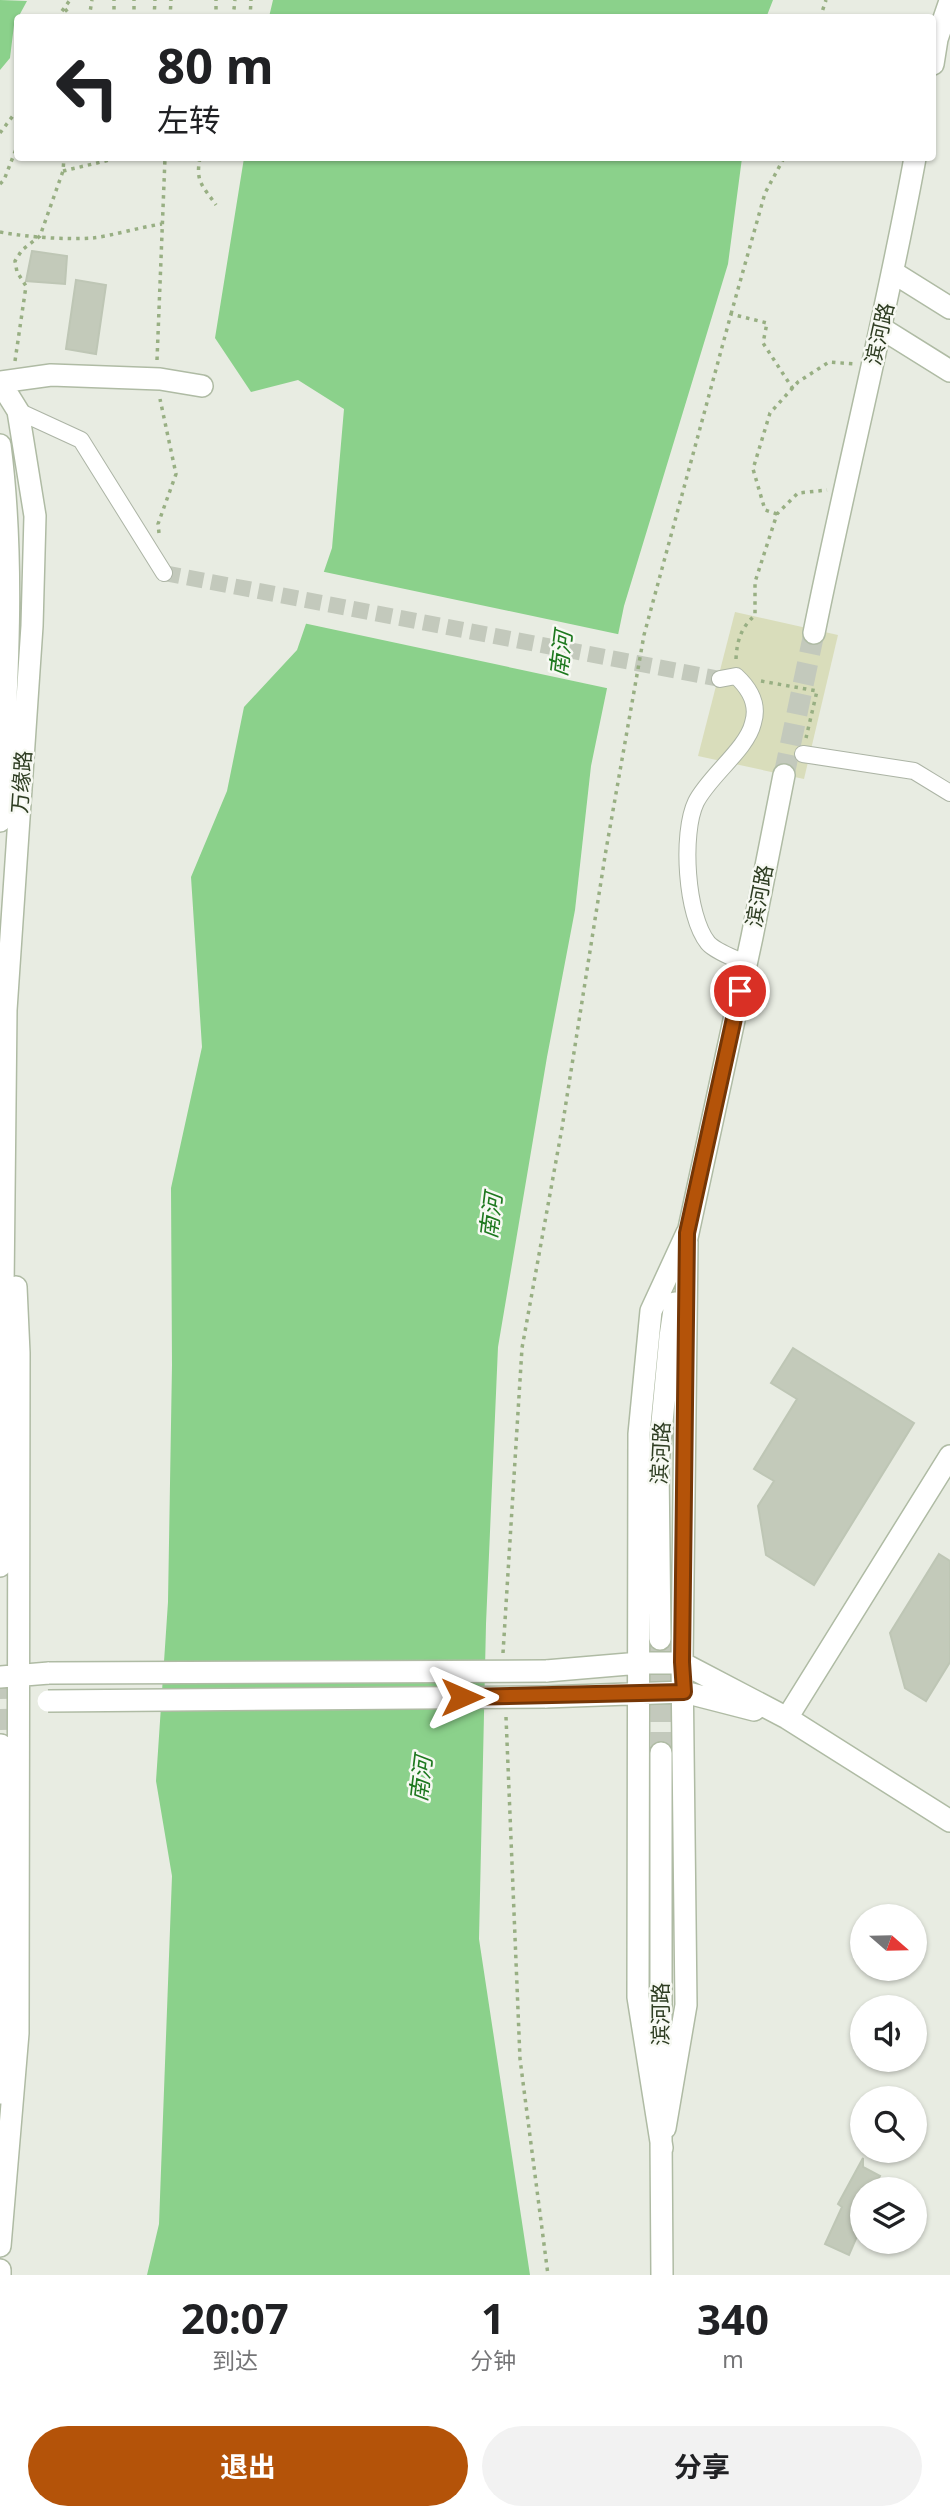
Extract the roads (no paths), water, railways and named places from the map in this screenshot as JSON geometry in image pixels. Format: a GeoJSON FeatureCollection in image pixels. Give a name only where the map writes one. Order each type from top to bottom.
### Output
{"type":"FeatureCollection","features":[{"type":"Feature","properties":{"kind":"main road"},"geometry":{"type":"LineString","coordinates":[[936,45],[950,1]]}},
{"type":"Feature","properties":{"kind":"main road","name":"滨河路"},"geometry":{"type":"LineString","coordinates":[[814,633],[894,273],[914,161]]}},
{"type":"Feature","properties":{"kind":"main road"},"geometry":{"type":"LineString","coordinates":[[894,273],[950,308]]}},
{"type":"Feature","properties":{"kind":"main road"},"geometry":{"type":"LineString","coordinates":[[881,328],[950,371]]}},
{"type":"Feature","properties":{"kind":"main road"},"geometry":{"type":"LineString","coordinates":[[4,381],[51,374],[160,379],[202,386]]}},
{"type":"Feature","properties":{"kind":"main road","name":"万缘路"},"geometry":{"type":"LineString","coordinates":[[0,1566],[6,1010],[32,626],[36,516],[18,411],[4,381]]}},
{"type":"Feature","properties":{"kind":"main road","name":"万缘路"},"geometry":{"type":"LineString","coordinates":[[0,445],[6,494],[0,821]]}},
{"type":"Feature","properties":{"kind":"main road"},"geometry":{"type":"LineString","coordinates":[[5,636],[32,626]]}},
{"type":"Feature","properties":{"kind":"main road","name":"滨河路"},"geometry":{"type":"LineString","coordinates":[[660,1639],[658,1465],[670,1337],[687,1233],[784,775]]}},
{"type":"Feature","properties":{"kind":"main road"},"geometry":{"type":"LineString","coordinates":[[0,2246],[18,2034],[9,1677],[19,1353],[4,1090]]}},
{"type":"Feature","properties":{"kind":"main road"},"geometry":{"type":"LineString","coordinates":[[662,2148],[686,2005],[682,1662],[687,1233]]}},
{"type":"Feature","properties":{"kind":"main road"},"geometry":{"type":"LineString","coordinates":[[662,2148],[638,1997],[639,1434],[651,1311],[687,1233]]}},
{"type":"Feature","properties":{"kind":"main road"},"geometry":{"type":"LineString","coordinates":[[787,1718],[950,1456]]}},
{"type":"Feature","properties":{"kind":"main road"},"geometry":{"type":"LineString","coordinates":[[9,1677],[49,1673],[546,1671],[682,1662],[787,1718],[950,1821]]}},
{"type":"Feature","properties":{"kind":"main road"},"geometry":{"type":"LineString","coordinates":[[10,1705],[48,1701],[545,1697],[684,1692],[787,1718]]}},
{"type":"Feature","properties":{"kind":"main road"},"geometry":{"type":"LineString","coordinates":[[0,2158],[1,1745]]}},
{"type":"Feature","properties":{"kind":"main road","name":"滨河路"},"geometry":{"type":"LineString","coordinates":[[661,1753],[662,2275]]}},
{"type":"Feature","properties":{"kind":"street"},"geometry":{"type":"LineString","coordinates":[[18,411],[81,440],[164,573]]}},
{"type":"Feature","properties":{"kind":"street"},"geometry":{"type":"LineString","coordinates":[[728,677],[745,685],[752,696],[754,723],[748,735],[712,778],[696,803],[688,831],[688,860],[692,908],[709,944],[746,964]]}},
{"type":"Feature","properties":{"kind":"street"},"geometry":{"type":"LineString","coordinates":[[803,754],[914,771],[950,793]]}},
{"type":"Feature","properties":{"kind":"water"},"geometry":{"type":"Polygon","coordinates":[[[0,0],[27,1],[20,14],[14,14],[10,58],[0,70],[0,0]]]}},
{"type":"Feature","properties":{"kind":"water"},"geometry":{"type":"Polygon","coordinates":[[[273,0],[773,0],[768,14],[270,14],[273,0]]]}},
{"type":"Feature","properties":{"kind":"water","name":"南河"},"geometry":{"type":"Polygon","coordinates":[[[244,161],[742,161],[728,264],[624,606],[591,766],[575,910],[498,1347],[486,1624],[479,1939],[530,2275],[147,2275],[159,2224],[172,1876],[156,1781],[168,1602],[172,1365],[171,1188],[202,1047],[191,877],[227,791],[244,707],[297,650],[332,548],[344,409],[298,380],[251,392],[215,338],[244,161]]]}},
{"type":"Feature","properties":{"kind":"tunnel"},"geometry":{"type":"LineString","coordinates":[[164,573],[720,679]]}},
{"type":"Feature","properties":{"kind":"tunnel"},"geometry":{"type":"LineString","coordinates":[[784,775],[814,633]]}},
{"type":"Feature","properties":{"kind":"tunnel"},"geometry":{"type":"LineString","coordinates":[[660,1639],[661,1753]]}},
{"type":"Feature","properties":{"kind":"tunnel"},"geometry":{"type":"LineString","coordinates":[[0,1678],[1,1745]]}}]}
